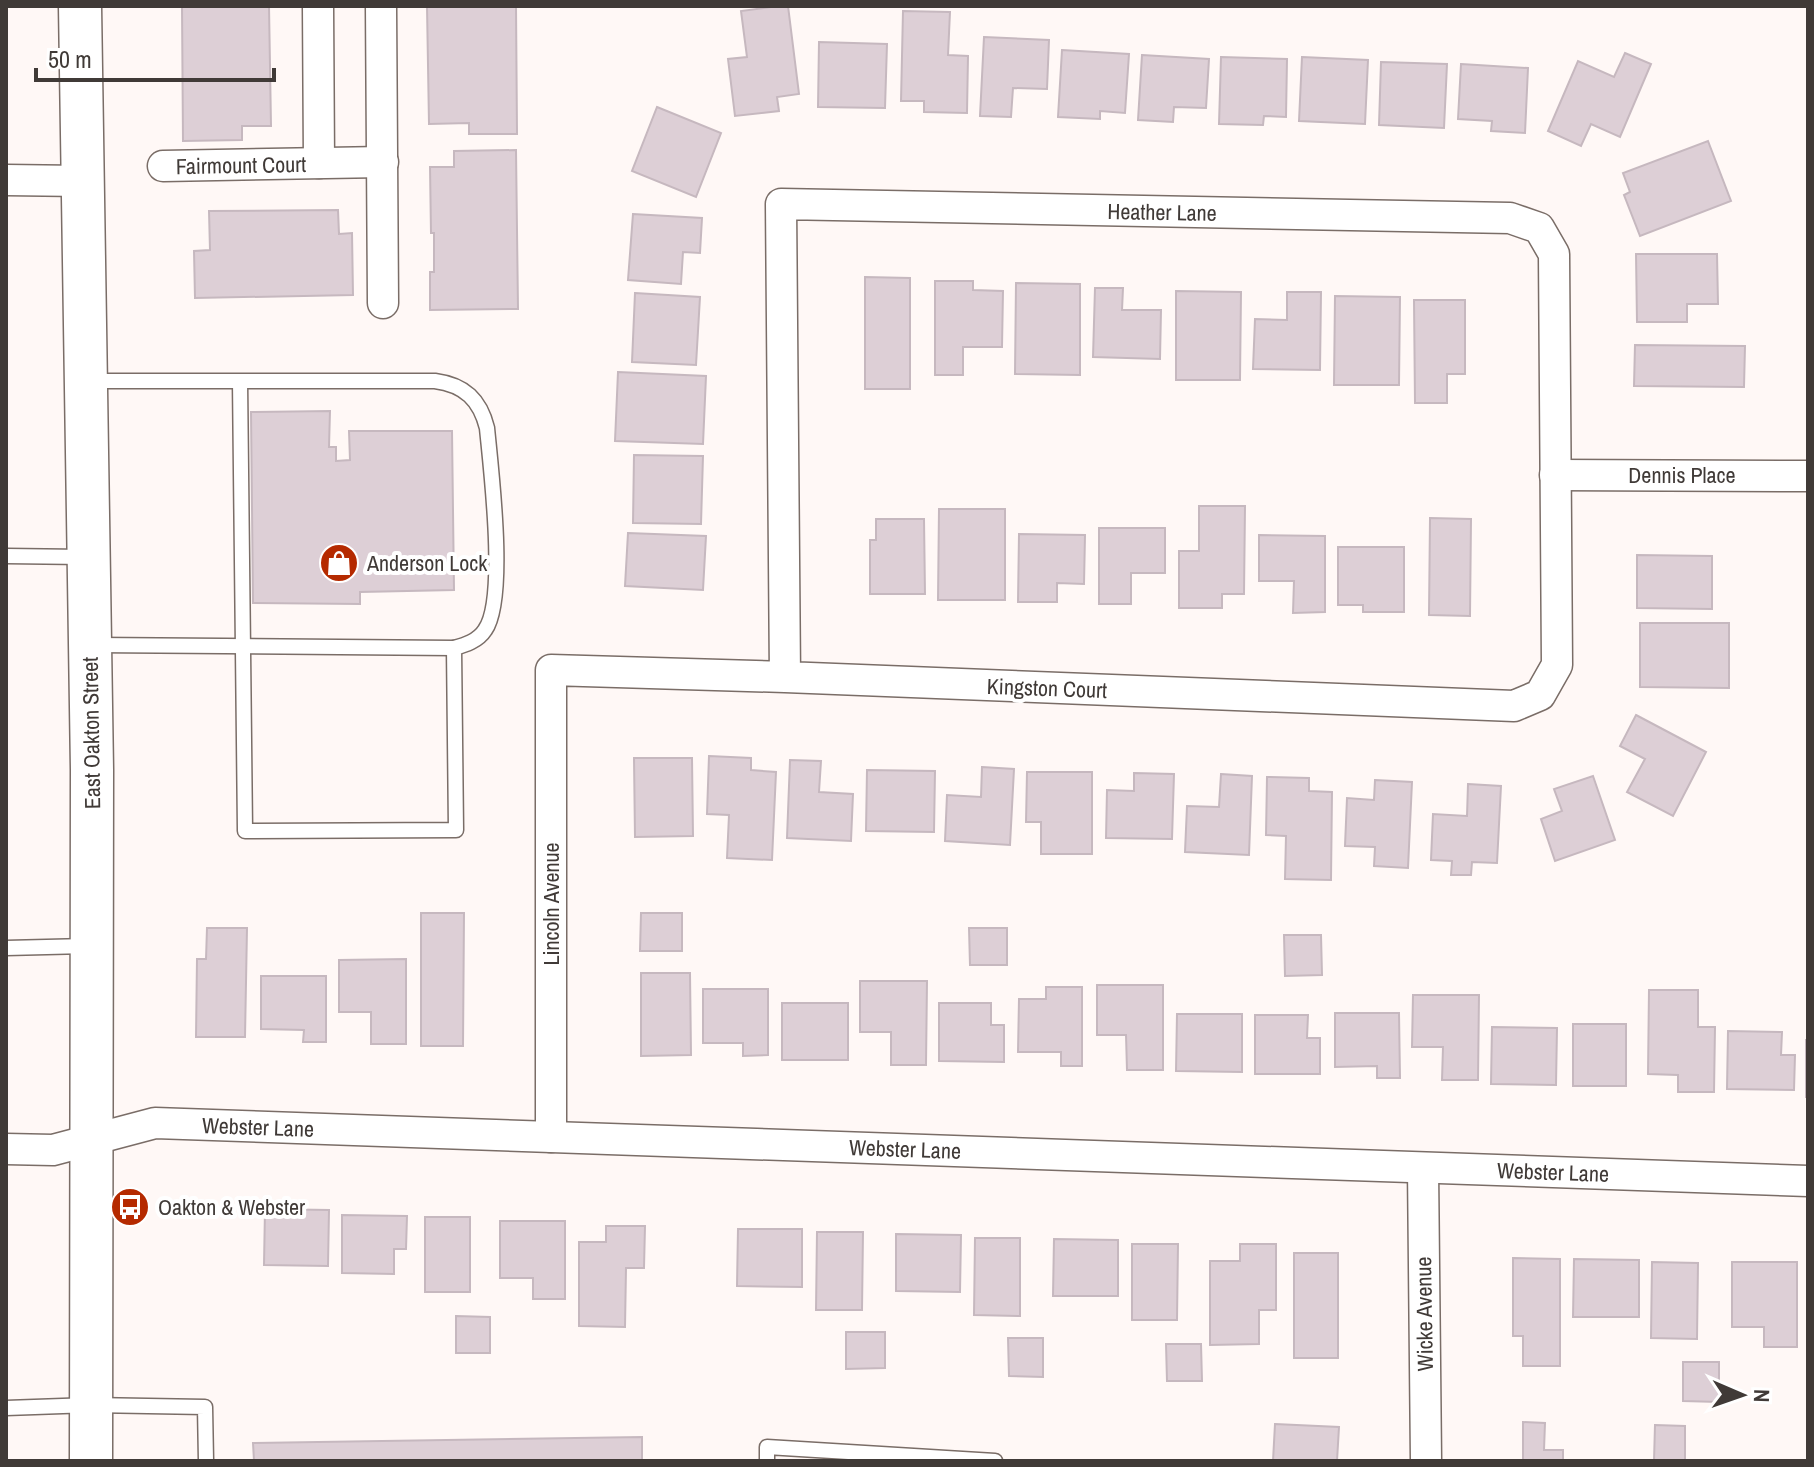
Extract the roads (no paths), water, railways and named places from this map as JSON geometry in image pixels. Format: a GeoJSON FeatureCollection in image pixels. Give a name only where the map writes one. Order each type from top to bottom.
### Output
{"type":"FeatureCollection","features":[{"type":"Feature","properties":{"kind":"main road","name":"East Oakton Street"},"geometry":{"type":"LineString","coordinates":[[80,6],[90,645],[91,1461]]}},
{"type":"Feature","properties":{"kind":"street","name":"Fairmount Court"},"geometry":{"type":"LineString","coordinates":[[318,6],[319,163]]}},
{"type":"Feature","properties":{"kind":"street"},"geometry":{"type":"LineString","coordinates":[[381,6],[383,303]]}},
{"type":"Feature","properties":{"kind":"street","name":"Fairmount Court"},"geometry":{"type":"LineString","coordinates":[[163,166],[383,162]]}},
{"type":"Feature","properties":{"kind":"street"},"geometry":{"type":"LineString","coordinates":[[6,180],[82,181]]}},
{"type":"Feature","properties":{"kind":"street","name":"Heather Lane"},"geometry":{"type":"LineString","coordinates":[[785,677],[781,204],[1510,218],[1539,228],[1554,254],[1557,665],[1540,695]]}},
{"type":"Feature","properties":{"kind":"street","name":"Dennis Place"},"geometry":{"type":"LineString","coordinates":[[1555,475],[1808,476]]}},
{"type":"Feature","properties":{"kind":"street","name":"Kingston Court"},"geometry":{"type":"LineString","coordinates":[[551,670],[1514,706],[1540,695]]}},
{"type":"Feature","properties":{"kind":"street","name":"Lincoln Avenue"},"geometry":{"type":"LineString","coordinates":[[551,670],[551,1137]]}},
{"type":"Feature","properties":{"kind":"street","name":"Webster Lane"},"geometry":{"type":"LineString","coordinates":[[6,1149],[53,1150],[155,1123],[1808,1181]]}},
{"type":"Feature","properties":{"kind":"street","name":"Wicke Avenue"},"geometry":{"type":"LineString","coordinates":[[1423,1168],[1426,1461]]}},
{"type":"Feature","properties":{"kind":"lane"},"geometry":{"type":"LineString","coordinates":[[86,381],[449,383],[461,388],[483,413],[487,428],[496,551],[492,617],[484,633],[467,645],[454,648],[90,645]]}},
{"type":"Feature","properties":{"kind":"lane"},"geometry":{"type":"LineString","coordinates":[[240,381],[245,831],[456,830],[454,648]]}},
{"type":"Feature","properties":{"kind":"lane"},"geometry":{"type":"LineString","coordinates":[[6,556],[88,557]]}},
{"type":"Feature","properties":{"kind":"lane"},"geometry":{"type":"LineString","coordinates":[[6,948],[92,945]]}},
{"type":"Feature","properties":{"kind":"lane"},"geometry":{"type":"LineString","coordinates":[[6,1408],[91,1405],[205,1407],[206,1461]]}},
{"type":"Feature","properties":{"kind":"lane"},"geometry":{"type":"LineString","coordinates":[[767,1461],[767,1447],[855,1457],[995,1461]]}},
{"type":"Feature","properties":{"kind":"place","name":"Anderson Lock"},"geometry":{"type":"Point","coordinates":[339,563]}},
{"type":"Feature","properties":{"kind":"place","name":"Oakton & Webster"},"geometry":{"type":"Point","coordinates":[130,1207]}}]}
